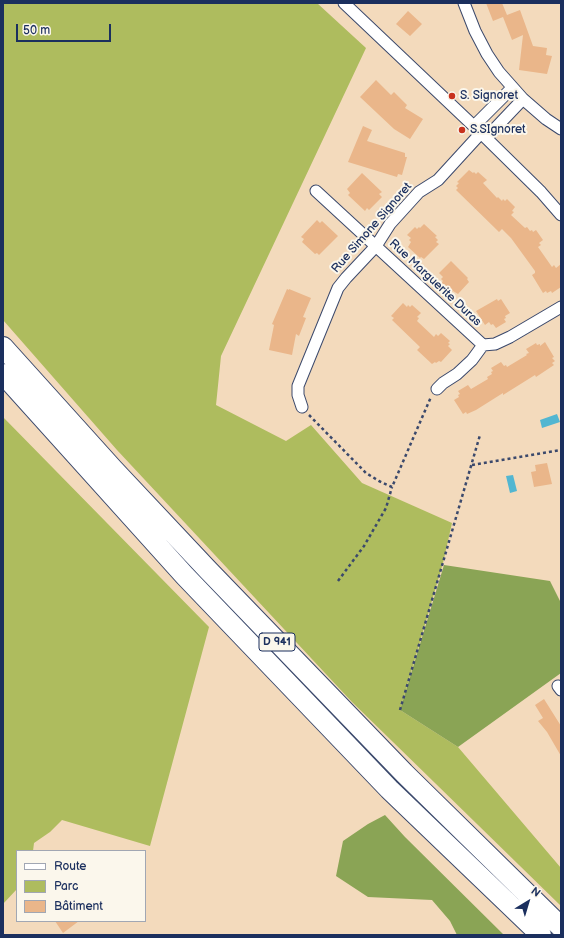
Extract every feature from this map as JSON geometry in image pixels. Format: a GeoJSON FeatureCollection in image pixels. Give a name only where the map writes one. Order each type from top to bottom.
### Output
{"type":"FeatureCollection","features":[{"type":"Feature","properties":{"kind":"highway","name":"D 941"},"geometry":{"type":"LineString","coordinates":[[3,347],[113,469],[208,570],[404,773],[561,927]]}},
{"type":"Feature","properties":{"kind":"highway","name":"D 941"},"geometry":{"type":"LineString","coordinates":[[3,374],[190,581],[389,789],[541,935]]}},
{"type":"Feature","properties":{"kind":"street"},"geometry":{"type":"LineString","coordinates":[[344,3],[541,192],[561,215]]}},
{"type":"Feature","properties":{"kind":"street"},"geometry":{"type":"LineString","coordinates":[[464,3],[475,31],[487,54],[512,88],[546,119],[561,129]]}},
{"type":"Feature","properties":{"kind":"street"},"geometry":{"type":"LineString","coordinates":[[480,133],[512,88]]}},
{"type":"Feature","properties":{"kind":"street"},"geometry":{"type":"LineString","coordinates":[[480,133],[523,99]]}},
{"type":"Feature","properties":{"kind":"street","name":"Rue Simone Signoret"},"geometry":{"type":"LineString","coordinates":[[302,407],[298,395],[298,386],[338,288],[376,246],[390,224],[419,192],[438,180],[480,133]]}},
{"type":"Feature","properties":{"kind":"street","name":"Rue Marguerite Duras"},"geometry":{"type":"LineString","coordinates":[[316,191],[483,345]]}},
{"type":"Feature","properties":{"kind":"street"},"geometry":{"type":"LineString","coordinates":[[437,389],[457,374],[472,360],[483,345],[495,344],[510,337],[561,307]]}},
{"type":"Feature","properties":{"kind":"path"},"geometry":{"type":"LineString","coordinates":[[338,580],[364,546],[386,508],[392,487],[424,411],[437,389]]}},
{"type":"Feature","properties":{"kind":"path"},"geometry":{"type":"LineString","coordinates":[[302,407],[366,473],[392,487]]}},
{"type":"Feature","properties":{"kind":"path"},"geometry":{"type":"LineString","coordinates":[[400,710],[480,435]]}},
{"type":"Feature","properties":{"kind":"path"},"geometry":{"type":"LineString","coordinates":[[472,465],[561,450]]}},
{"type":"Feature","properties":{"kind":"green space"},"geometry":{"type":"Polygon","coordinates":[[[3,3],[317,3],[366,48],[221,356],[216,405],[286,441],[311,425],[362,483],[452,523],[443,563],[400,710],[458,747],[561,868],[561,906],[352,702],[117,450],[3,320],[3,3]]]}},
{"type":"Feature","properties":{"kind":"green space"},"geometry":{"type":"Polygon","coordinates":[[[3,417],[209,627],[150,846],[62,820],[50,832],[34,843],[33,850],[16,850],[16,890],[3,904],[3,417]]]}},
{"type":"Feature","properties":{"kind":"green space"},"geometry":{"type":"Polygon","coordinates":[[[444,565],[550,581],[561,603],[561,673],[458,747],[400,710],[444,565]]]}},
{"type":"Feature","properties":{"kind":"green space"},"geometry":{"type":"Polygon","coordinates":[[[385,815],[405,837],[504,935],[457,935],[450,921],[432,900],[368,897],[336,876],[343,841],[368,824],[385,815]]]}},
{"type":"Feature","properties":{"kind":"water"},"geometry":{"type":"Polygon","coordinates":[[[557,414],[560,422],[542,428],[540,420],[557,414]]]}},
{"type":"Feature","properties":{"kind":"water"},"geometry":{"type":"Polygon","coordinates":[[[513,475],[517,491],[510,493],[506,476],[513,475]]]}},
{"type":"Feature","properties":{"kind":"building"},"geometry":{"type":"Polygon","coordinates":[[[486,3],[502,3],[507,15],[520,10],[533,46],[547,48],[546,55],[552,56],[547,74],[519,70],[523,35],[512,40],[503,17],[493,21],[486,3]]]}},
{"type":"Feature","properties":{"kind":"building"},"geometry":{"type":"Polygon","coordinates":[[[408,11],[422,24],[410,36],[396,24],[408,11]]]}},
{"type":"Feature","properties":{"kind":"building"},"geometry":{"type":"Polygon","coordinates":[[[376,80],[391,95],[394,92],[407,105],[405,108],[423,119],[410,139],[394,129],[360,97],[376,80]]]}},
{"type":"Feature","properties":{"kind":"building"},"geometry":{"type":"Polygon","coordinates":[[[363,126],[372,130],[367,141],[405,153],[405,157],[407,157],[402,175],[398,174],[397,177],[348,162],[363,126]]]}},
{"type":"Feature","properties":{"kind":"building"},"geometry":{"type":"Polygon","coordinates":[[[469,170],[476,174],[478,172],[487,180],[483,183],[497,198],[498,197],[502,201],[503,199],[505,201],[507,199],[515,207],[512,211],[514,212],[511,215],[525,228],[527,227],[533,232],[536,230],[543,240],[539,243],[541,245],[538,247],[552,267],[554,265],[556,268],[561,264],[561,287],[552,293],[551,291],[547,293],[546,291],[543,293],[532,275],[535,271],[511,238],[502,229],[499,232],[456,190],[458,188],[456,186],[459,183],[457,182],[469,170]]]}},
{"type":"Feature","properties":{"kind":"building"},"geometry":{"type":"Polygon","coordinates":[[[362,173],[382,192],[379,194],[382,197],[369,210],[367,208],[365,211],[348,195],[350,193],[347,189],[362,173]]]}},
{"type":"Feature","properties":{"kind":"building"},"geometry":{"type":"Polygon","coordinates":[[[317,220],[320,223],[322,221],[338,236],[319,255],[317,253],[315,254],[302,242],[304,239],[301,237],[317,220]]]}},
{"type":"Feature","properties":{"kind":"building"},"geometry":{"type":"Polygon","coordinates":[[[424,224],[437,236],[435,237],[438,240],[436,242],[439,244],[424,259],[421,257],[420,258],[408,247],[411,242],[409,240],[411,238],[407,235],[415,227],[417,229],[419,227],[420,228],[424,224]]]}},
{"type":"Feature","properties":{"kind":"building"},"geometry":{"type":"Polygon","coordinates":[[[451,261],[468,278],[467,279],[469,282],[458,294],[450,290],[448,293],[440,284],[443,281],[441,279],[443,277],[439,273],[451,261]]]}},
{"type":"Feature","properties":{"kind":"building"},"geometry":{"type":"Polygon","coordinates":[[[287,289],[311,298],[303,317],[306,318],[299,336],[296,334],[292,355],[269,350],[274,325],[272,324],[287,289]]]}},
{"type":"Feature","properties":{"kind":"building"},"geometry":{"type":"Polygon","coordinates":[[[497,299],[498,301],[501,299],[510,313],[505,316],[506,318],[504,319],[506,322],[496,328],[489,322],[485,325],[476,311],[497,299]]]}},
{"type":"Feature","properties":{"kind":"building"},"geometry":{"type":"Polygon","coordinates":[[[403,303],[407,307],[408,305],[410,307],[412,305],[421,313],[417,317],[419,318],[417,321],[434,337],[436,334],[438,336],[441,333],[450,341],[448,346],[452,350],[441,362],[439,361],[432,364],[417,350],[420,347],[392,320],[394,318],[391,316],[403,303]]]}},
{"type":"Feature","properties":{"kind":"building"},"geometry":{"type":"Polygon","coordinates":[[[545,342],[554,357],[552,358],[555,361],[552,363],[554,365],[536,377],[535,375],[476,410],[463,414],[454,400],[459,397],[458,395],[460,394],[458,391],[468,385],[471,389],[488,379],[487,377],[492,374],[491,372],[493,371],[491,368],[501,362],[507,367],[527,355],[526,354],[529,353],[526,349],[536,343],[537,345],[540,344],[540,346],[545,342]]]}},
{"type":"Feature","properties":{"kind":"building"},"geometry":{"type":"Polygon","coordinates":[[[547,463],[552,484],[534,487],[531,472],[536,471],[535,465],[547,463]]]}},
{"type":"Feature","properties":{"kind":"building"},"geometry":{"type":"Polygon","coordinates":[[[544,699],[561,726],[561,756],[547,732],[538,721],[543,718],[535,705],[544,699]]]}},
{"type":"Feature","properties":{"kind":"building"},"geometry":{"type":"Polygon","coordinates":[[[56,922],[78,922],[63,933],[56,922]]]}},
{"type":"Feature","properties":{"kind":"place","name":"S. Signoret"},"geometry":{"type":"Point","coordinates":[452,96]}},
{"type":"Feature","properties":{"kind":"place","name":"S.SIgnoret"},"geometry":{"type":"Point","coordinates":[462,130]}}]}
